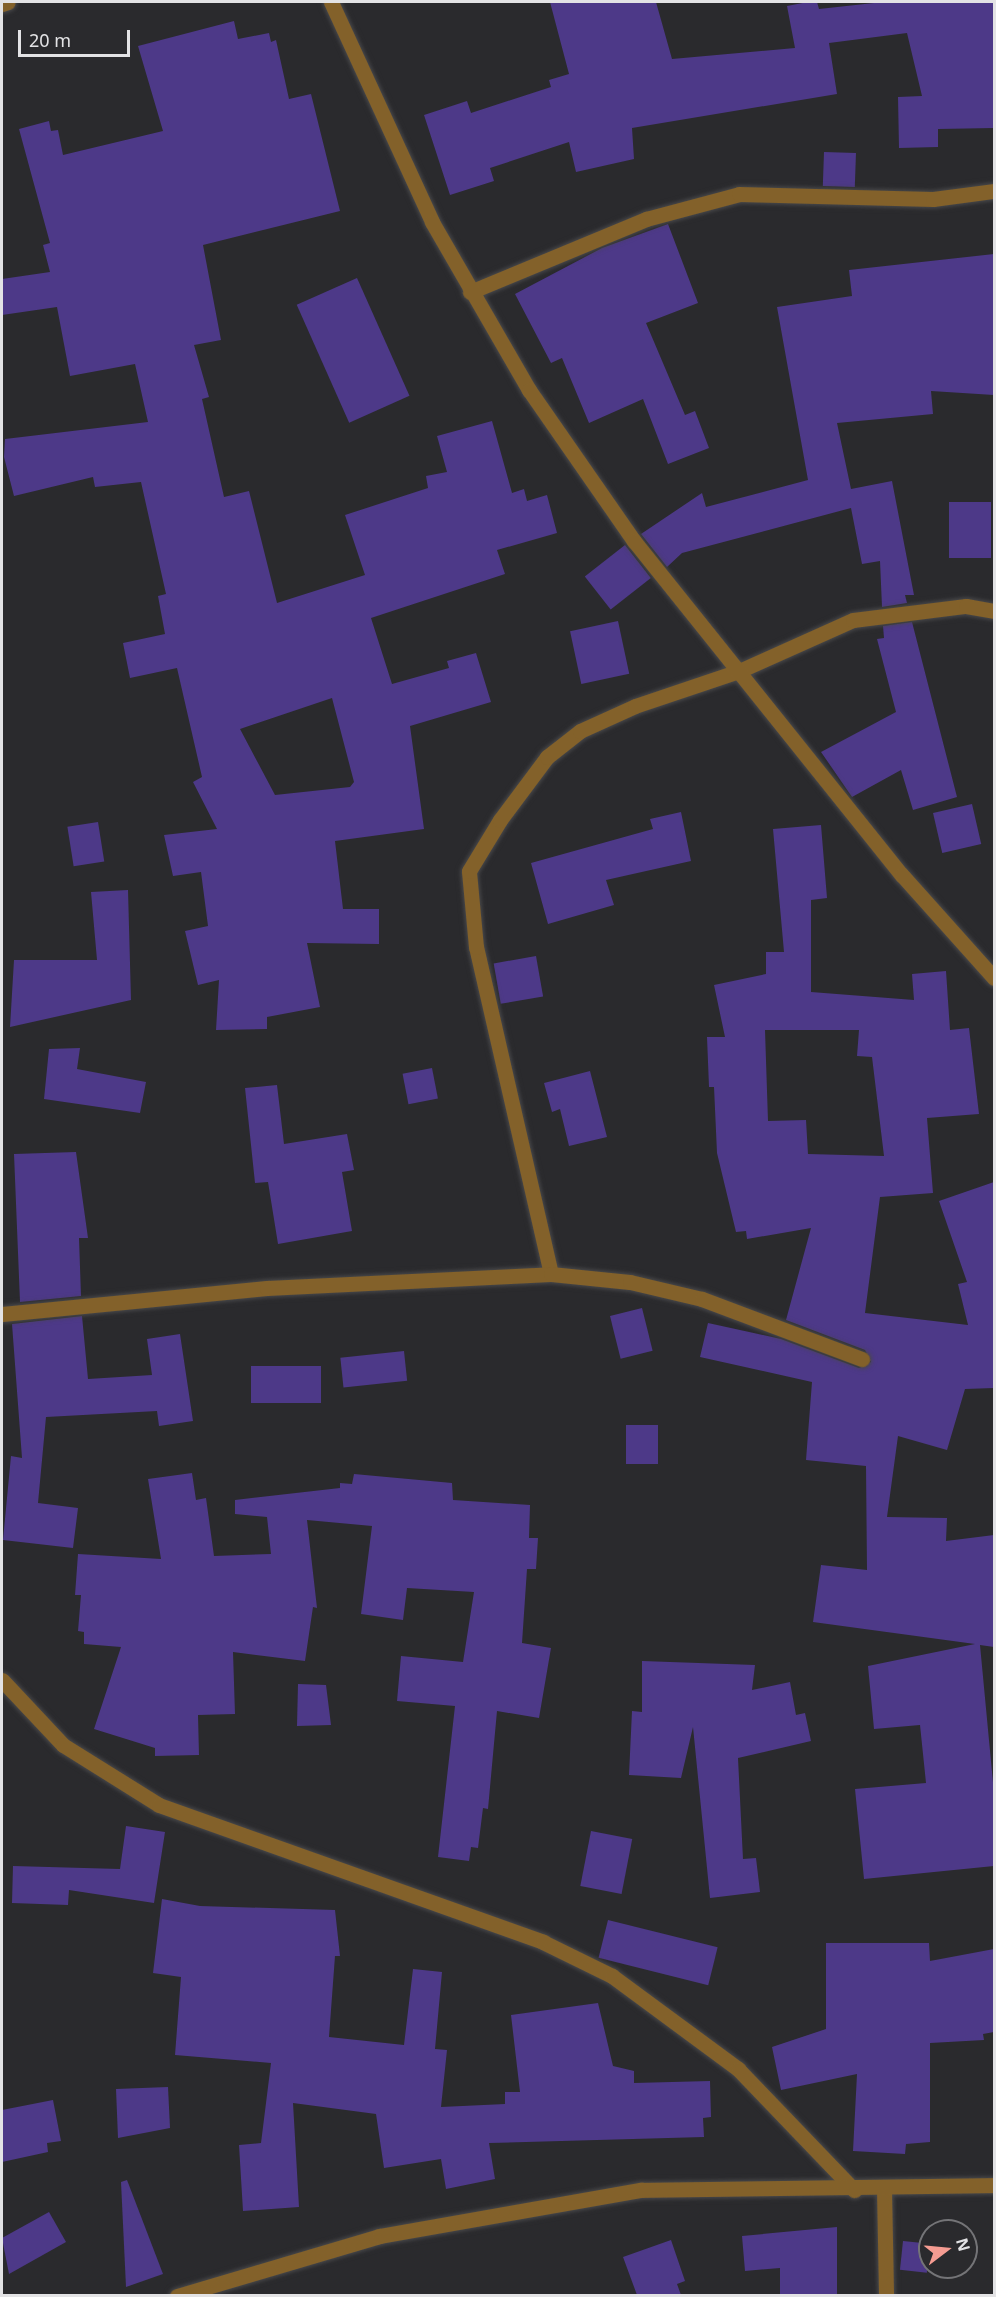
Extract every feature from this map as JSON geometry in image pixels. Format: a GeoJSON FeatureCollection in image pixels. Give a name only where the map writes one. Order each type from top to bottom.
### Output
{"type":"FeatureCollection","features":[{"type":"Feature","properties":{"kind":"street"},"geometry":{"type":"LineString","coordinates":[[2,4],[8,2]]}},
{"type":"Feature","properties":{"kind":"street"},"geometry":{"type":"LineString","coordinates":[[331,2],[470,292],[529,390],[634,541],[902,875],[994,978]]}},
{"type":"Feature","properties":{"kind":"street"},"geometry":{"type":"LineString","coordinates":[[470,292],[646,219],[739,194],[933,199],[994,191]]}},
{"type":"Feature","properties":{"kind":"street"},"geometry":{"type":"LineString","coordinates":[[551,1274],[476,947],[469,871],[547,757],[580,731],[635,706],[739,671],[853,620],[966,606],[994,611]]}},
{"type":"Feature","properties":{"kind":"street"},"geometry":{"type":"LineString","coordinates":[[2,1314],[267,1287],[551,1274],[630,1282],[702,1299],[862,1359]]}},
{"type":"Feature","properties":{"kind":"street"},"geometry":{"type":"LineString","coordinates":[[2,1680],[63,1745],[159,1805],[543,1942],[612,1976],[738,2068],[854,2190]]}},
{"type":"Feature","properties":{"kind":"street"},"geometry":{"type":"LineString","coordinates":[[177,2295],[289,2259],[477,2214],[640,2190],[854,2190],[994,2185]]}},
{"type":"Feature","properties":{"kind":"street"},"geometry":{"type":"LineString","coordinates":[[884,2189],[886,2295]]}},
{"type":"Feature","properties":{"kind":"building"},"geometry":{"type":"Polygon","coordinates":[[[550,2],[656,2],[672,59],[795,48],[787,6],[808,2],[817,2],[819,9],[883,2],[994,2],[994,128],[938,129],[938,147],[899,148],[898,97],[922,96],[907,33],[829,43],[837,94],[632,128],[634,159],[576,172],[569,142],[490,168],[494,181],[450,195],[424,115],[467,101],[471,113],[551,87],[549,80],[569,74],[550,2]]]}},
{"type":"Feature","properties":{"kind":"building"},"geometry":{"type":"Polygon","coordinates":[[[234,21],[238,39],[269,33],[271,42],[276,40],[289,99],[311,94],[340,211],[203,245],[221,340],[194,345],[209,397],[202,399],[224,497],[249,491],[277,603],[365,575],[345,515],[428,488],[426,476],[447,472],[437,436],[492,421],[512,493],[524,489],[527,501],[547,495],[557,533],[497,550],[505,574],[371,618],[392,684],[449,668],[447,661],[476,653],[491,702],[410,726],[424,829],[335,841],[343,909],[379,909],[379,944],[307,943],[320,1007],[267,1017],[267,1029],[216,1030],[219,980],[198,985],[185,931],[208,926],[201,872],[173,876],[164,835],[217,829],[193,782],[202,777],[177,668],[130,678],[123,643],[165,634],[158,596],[166,594],[141,482],[95,487],[93,477],[14,496],[4,457],[5,439],[148,422],[135,364],[70,376],[57,307],[2,315],[2,279],[50,272],[43,245],[50,243],[19,129],[49,121],[51,131],[58,130],[63,155],[163,131],[138,46],[234,21]],[[332,698],[240,729],[275,795],[350,787],[354,782],[332,698]]]}},
{"type":"Feature","properties":{"kind":"building"},"geometry":{"type":"Polygon","coordinates":[[[824,152],[856,153],[855,187],[823,186],[824,152]]]}},
{"type":"Feature","properties":{"kind":"building"},"geometry":{"type":"Polygon","coordinates":[[[668,224],[698,303],[646,323],[685,415],[695,411],[709,448],[668,464],[643,399],[589,423],[562,358],[551,363],[515,294],[602,248],[668,224]]]}},
{"type":"Feature","properties":{"kind":"building"},"geometry":{"type":"Polygon","coordinates":[[[994,254],[994,395],[931,391],[933,414],[837,423],[851,489],[892,481],[914,595],[905,595],[907,603],[882,607],[880,561],[862,564],[851,508],[682,553],[667,567],[641,534],[702,493],[706,507],[808,480],[777,307],[852,296],[849,270],[994,254]]]}},
{"type":"Feature","properties":{"kind":"building"},"geometry":{"type":"Polygon","coordinates":[[[357,278],[409,396],[349,423],[297,305],[357,278]]]}},
{"type":"Feature","properties":{"kind":"building"},"geometry":{"type":"Polygon","coordinates":[[[949,502],[991,502],[991,558],[949,558],[949,502]]]}},
{"type":"Feature","properties":{"kind":"building"},"geometry":{"type":"Polygon","coordinates":[[[625,545],[651,578],[611,609],[585,576],[625,545]]]}},
{"type":"Feature","properties":{"kind":"building"},"geometry":{"type":"Polygon","coordinates":[[[618,621],[629,674],[581,684],[570,631],[618,621]]]}},
{"type":"Feature","properties":{"kind":"building"},"geometry":{"type":"Polygon","coordinates":[[[912,622],[957,797],[913,810],[901,770],[852,797],[821,752],[896,712],[877,639],[884,638],[883,626],[912,622]]]}},
{"type":"Feature","properties":{"kind":"building"},"geometry":{"type":"Polygon","coordinates":[[[972,804],[981,844],[942,853],[933,813],[972,804]]]}},
{"type":"Feature","properties":{"kind":"building"},"geometry":{"type":"Polygon","coordinates":[[[681,812],[691,861],[606,880],[614,905],[548,924],[531,863],[653,829],[650,819],[681,812]]]}},
{"type":"Feature","properties":{"kind":"building"},"geometry":{"type":"Polygon","coordinates":[[[98,822],[104,862],[74,866],[67,827],[98,822]]]}},
{"type":"Feature","properties":{"kind":"building"},"geometry":{"type":"Polygon","coordinates":[[[821,825],[827,898],[811,900],[811,992],[914,1000],[912,974],[946,971],[950,1030],[969,1028],[979,1114],[927,1118],[933,1193],[880,1197],[865,1313],[968,1325],[958,1284],[967,1282],[939,1201],[994,1182],[994,1388],[965,1389],[947,1450],[898,1436],[887,1517],[947,1518],[946,1541],[994,1535],[994,1647],[980,1645],[994,1793],[994,1866],[864,1879],[855,1789],[926,1783],[920,1725],[874,1729],[868,1666],[975,1644],[813,1622],[821,1565],[867,1570],[866,1466],[806,1460],[812,1382],[700,1357],[708,1323],[781,1339],[859,1368],[871,1362],[865,1350],[786,1320],[811,1228],[747,1239],[746,1231],[736,1232],[717,1153],[714,1087],[709,1087],[707,1037],[725,1037],[714,985],[766,974],[766,952],[784,952],[773,829],[821,825]],[[765,1030],[768,1121],[806,1120],[808,1154],[884,1156],[872,1057],[857,1056],[859,1030],[765,1030]]]}},
{"type":"Feature","properties":{"kind":"building"},"geometry":{"type":"Polygon","coordinates":[[[128,890],[131,1000],[10,1027],[14,960],[97,960],[91,892],[128,890]]]}},
{"type":"Feature","properties":{"kind":"building"},"geometry":{"type":"Polygon","coordinates":[[[536,956],[543,996],[501,1004],[494,963],[536,956]]]}},
{"type":"Feature","properties":{"kind":"building"},"geometry":{"type":"Polygon","coordinates":[[[80,1048],[77,1069],[146,1082],[140,1113],[44,1099],[49,1049],[80,1048]]]}},
{"type":"Feature","properties":{"kind":"building"},"geometry":{"type":"Polygon","coordinates":[[[432,1068],[438,1098],[408,1104],[403,1074],[432,1068]]]}},
{"type":"Feature","properties":{"kind":"building"},"geometry":{"type":"Polygon","coordinates":[[[590,1071],[607,1137],[569,1146],[560,1109],[552,1112],[544,1083],[590,1071]]]}},
{"type":"Feature","properties":{"kind":"building"},"geometry":{"type":"Polygon","coordinates":[[[277,1085],[284,1144],[347,1134],[354,1170],[342,1172],[352,1231],[278,1244],[268,1182],[255,1183],[245,1088],[277,1085]]]}},
{"type":"Feature","properties":{"kind":"building"},"geometry":{"type":"Polygon","coordinates":[[[76,1152],[88,1238],[79,1238],[81,1296],[20,1302],[14,1154],[76,1152]]]}},
{"type":"Feature","properties":{"kind":"building"},"geometry":{"type":"Polygon","coordinates":[[[642,1308],[653,1351],[621,1359],[610,1316],[642,1308]]]}},
{"type":"Feature","properties":{"kind":"building"},"geometry":{"type":"Polygon","coordinates":[[[82,1316],[88,1379],[152,1375],[147,1339],[180,1334],[193,1421],[159,1426],[157,1411],[46,1417],[38,1503],[78,1508],[73,1548],[3,1540],[11,1456],[22,1458],[12,1324],[82,1316]]]}},
{"type":"Feature","properties":{"kind":"building"},"geometry":{"type":"Polygon","coordinates":[[[404,1351],[407,1381],[343,1388],[340,1358],[404,1351]]]}},
{"type":"Feature","properties":{"kind":"building"},"geometry":{"type":"Polygon","coordinates":[[[251,1366],[321,1366],[321,1403],[251,1403],[251,1366]]]}},
{"type":"Feature","properties":{"kind":"building"},"geometry":{"type":"Polygon","coordinates":[[[626,1425],[658,1425],[658,1464],[626,1464],[626,1425]]]}},
{"type":"Feature","properties":{"kind":"building"},"geometry":{"type":"Polygon","coordinates":[[[192,1473],[196,1500],[206,1498],[214,1556],[271,1554],[267,1517],[235,1514],[235,1500],[340,1488],[340,1483],[352,1484],[354,1474],[452,1483],[453,1500],[530,1505],[529,1538],[538,1538],[536,1569],[527,1569],[522,1643],[551,1648],[539,1718],[497,1711],[488,1809],[483,1808],[478,1848],[471,1847],[469,1861],[438,1857],[455,1706],[397,1701],[401,1656],[463,1662],[474,1592],[407,1588],[403,1620],[361,1614],[372,1526],[307,1520],[317,1608],[313,1607],[305,1661],[233,1652],[235,1714],[198,1715],[199,1755],[155,1756],[155,1748],[94,1729],[121,1647],[84,1644],[84,1632],[78,1631],[81,1595],[75,1595],[78,1554],[161,1559],[148,1479],[192,1473]]]}},
{"type":"Feature","properties":{"kind":"building"},"geometry":{"type":"Polygon","coordinates":[[[642,1661],[755,1665],[752,1690],[790,1682],[796,1715],[805,1713],[811,1741],[738,1758],[743,1859],[756,1858],[760,1892],[710,1898],[693,1727],[681,1778],[629,1775],[632,1711],[642,1712],[642,1661]]]}},
{"type":"Feature","properties":{"kind":"building"},"geometry":{"type":"Polygon","coordinates":[[[298,1684],[326,1685],[331,1725],[297,1726],[298,1684]]]}},
{"type":"Feature","properties":{"kind":"building"},"geometry":{"type":"Polygon","coordinates":[[[126,1826],[165,1832],[154,1903],[69,1890],[68,1905],[12,1903],[13,1866],[120,1869],[126,1826]]]}},
{"type":"Feature","properties":{"kind":"building"},"geometry":{"type":"Polygon","coordinates":[[[591,1831],[632,1839],[622,1894],[580,1886],[591,1831]]]}},
{"type":"Feature","properties":{"kind":"building"},"geometry":{"type":"Polygon","coordinates":[[[162,1899],[200,1906],[335,1910],[340,1956],[335,1956],[329,2037],[404,2045],[413,1969],[442,1972],[435,2049],[447,2050],[441,2107],[505,2104],[505,2092],[520,2092],[511,2015],[598,2003],[613,2066],[634,2071],[634,2083],[710,2081],[711,2117],[703,2118],[704,2137],[489,2143],[495,2179],[446,2189],[441,2159],[384,2168],[376,2114],[293,2103],[299,2207],[243,2211],[239,2145],[261,2143],[271,2063],[175,2055],[181,1977],[153,1973],[162,1899]]]}},
{"type":"Feature","properties":{"kind":"building"},"geometry":{"type":"Polygon","coordinates":[[[608,1920],[718,1947],[708,1985],[599,1958],[608,1920]]]}},
{"type":"Feature","properties":{"kind":"building"},"geometry":{"type":"Polygon","coordinates":[[[826,1943],[929,1943],[930,1961],[994,1949],[994,2032],[983,2034],[984,2040],[930,2043],[930,2142],[906,2144],[905,2154],[853,2151],[857,2074],[781,2090],[772,2047],[826,2029],[826,1943]]]}},
{"type":"Feature","properties":{"kind":"building"},"geometry":{"type":"Polygon","coordinates":[[[168,2087],[170,2128],[118,2138],[116,2089],[168,2087]]]}},
{"type":"Feature","properties":{"kind":"building"},"geometry":{"type":"Polygon","coordinates":[[[53,2100],[61,2141],[47,2143],[48,2152],[2,2162],[2,2110],[53,2100]]]}},
{"type":"Feature","properties":{"kind":"building"},"geometry":{"type":"Polygon","coordinates":[[[127,2180],[163,2274],[126,2287],[121,2182],[127,2180]]]}},
{"type":"Feature","properties":{"kind":"building"},"geometry":{"type":"Polygon","coordinates":[[[49,2212],[66,2242],[9,2274],[2,2238],[49,2212]]]}},
{"type":"Feature","properties":{"kind":"building"},"geometry":{"type":"Polygon","coordinates":[[[837,2227],[837,2295],[780,2295],[780,2268],[745,2271],[742,2236],[837,2227]]]}},
{"type":"Feature","properties":{"kind":"building"},"geometry":{"type":"Polygon","coordinates":[[[671,2240],[685,2281],[677,2284],[681,2295],[637,2295],[623,2257],[671,2240]]]}},
{"type":"Feature","properties":{"kind":"building"},"geometry":{"type":"Polygon","coordinates":[[[903,2241],[918,2243],[918,2272],[900,2270],[903,2241]]]}}]}
